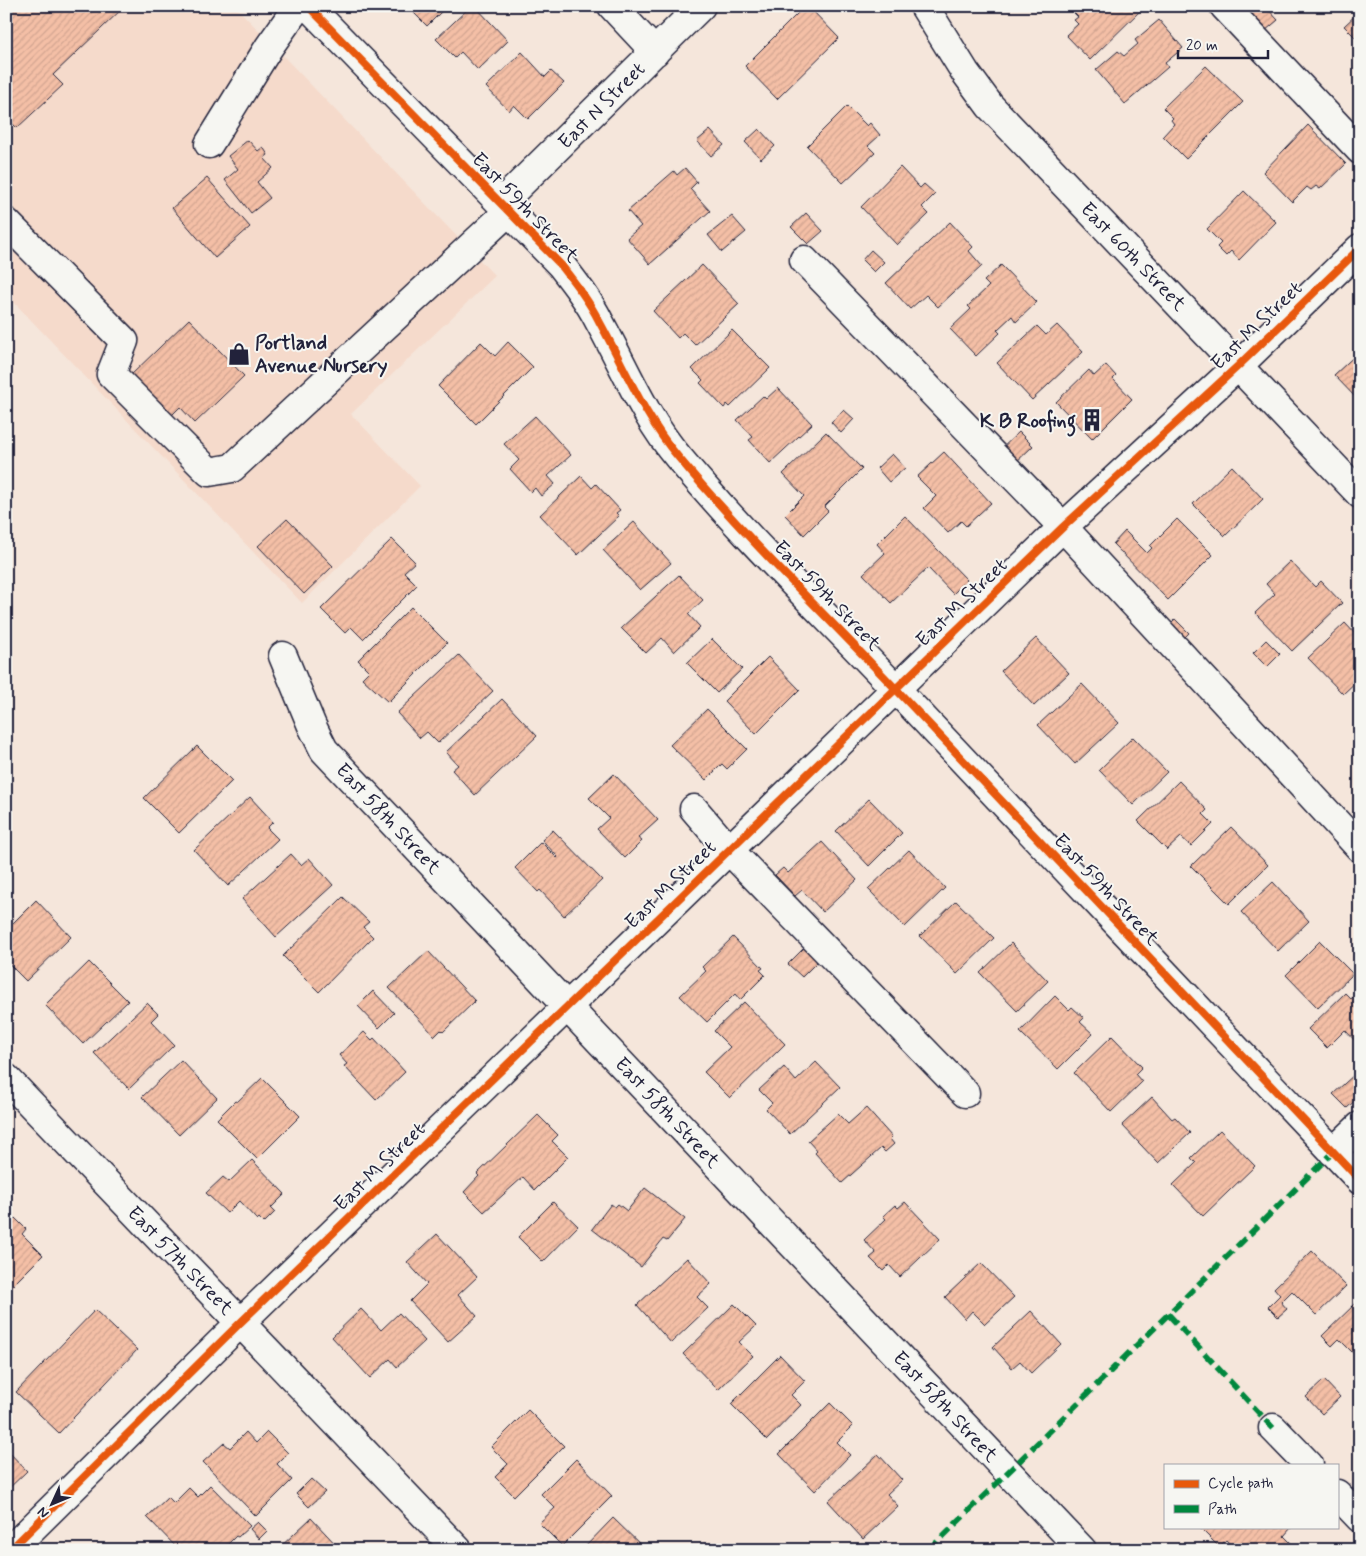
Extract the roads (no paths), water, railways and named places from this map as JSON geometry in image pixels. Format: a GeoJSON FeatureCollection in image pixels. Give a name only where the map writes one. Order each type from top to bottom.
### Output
{"type":"FeatureCollection","features":[{"type":"Feature","properties":{"kind":"street"},"geometry":{"type":"LineString","coordinates":[[209,144],[269,47],[298,6]]}},
{"type":"Feature","properties":{"kind":"street","name":"East 59th Street"},"geometry":{"type":"LineString","coordinates":[[308,6],[561,265],[599,319],[651,420],[677,456],[739,526],[1360,1180]]}},
{"type":"Feature","properties":{"kind":"street"},"geometry":{"type":"LineString","coordinates":[[612,6],[655,52]]}},
{"type":"Feature","properties":{"kind":"street","name":"East N Street"},"geometry":{"type":"LineString","coordinates":[[6,222],[124,341],[111,374],[209,472],[232,468],[505,207],[702,6]]}},
{"type":"Feature","properties":{"kind":"street","name":"East 60th Street"},"geometry":{"type":"LineString","coordinates":[[924,6],[965,72],[990,106],[1360,494]]}},
{"type":"Feature","properties":{"kind":"street"},"geometry":{"type":"LineString","coordinates":[[1224,6],[1360,150]]}},
{"type":"Feature","properties":{"kind":"street","name":"East M Street"},"geometry":{"type":"LineString","coordinates":[[10,1550],[241,1322],[895,689],[1063,527],[1238,366],[1360,248]]}},
{"type":"Feature","properties":{"kind":"street"},"geometry":{"type":"LineString","coordinates":[[804,260],[1063,527],[1360,848]]}},
{"type":"Feature","properties":{"kind":"street","name":"East 58th Street"},"geometry":{"type":"LineString","coordinates":[[283,656],[324,750],[1082,1550]]}},
{"type":"Feature","properties":{"kind":"street"},"geometry":{"type":"LineString","coordinates":[[694,809],[729,850],[965,1093]]}},
{"type":"Feature","properties":{"kind":"street","name":"East 57th Street"},"geometry":{"type":"LineString","coordinates":[[6,1078],[458,1550]]}},
{"type":"Feature","properties":{"kind":"street"},"geometry":{"type":"LineString","coordinates":[[1333,1152],[1360,1126]]}},
{"type":"Feature","properties":{"kind":"street"},"geometry":{"type":"LineString","coordinates":[[1273,1428],[1308,1464]]}},
{"type":"Feature","properties":{"kind":"street"},"geometry":{"type":"LineString","coordinates":[[1338,1495],[1360,1518]]}},
{"type":"Feature","properties":{"kind":"place","name":"Portland Avenue Nursery"},"geometry":{"type":"Point","coordinates":[239,354]}},
{"type":"Feature","properties":{"kind":"place","name":"K B Roofing"},"geometry":{"type":"Point","coordinates":[1092,420]}}]}
